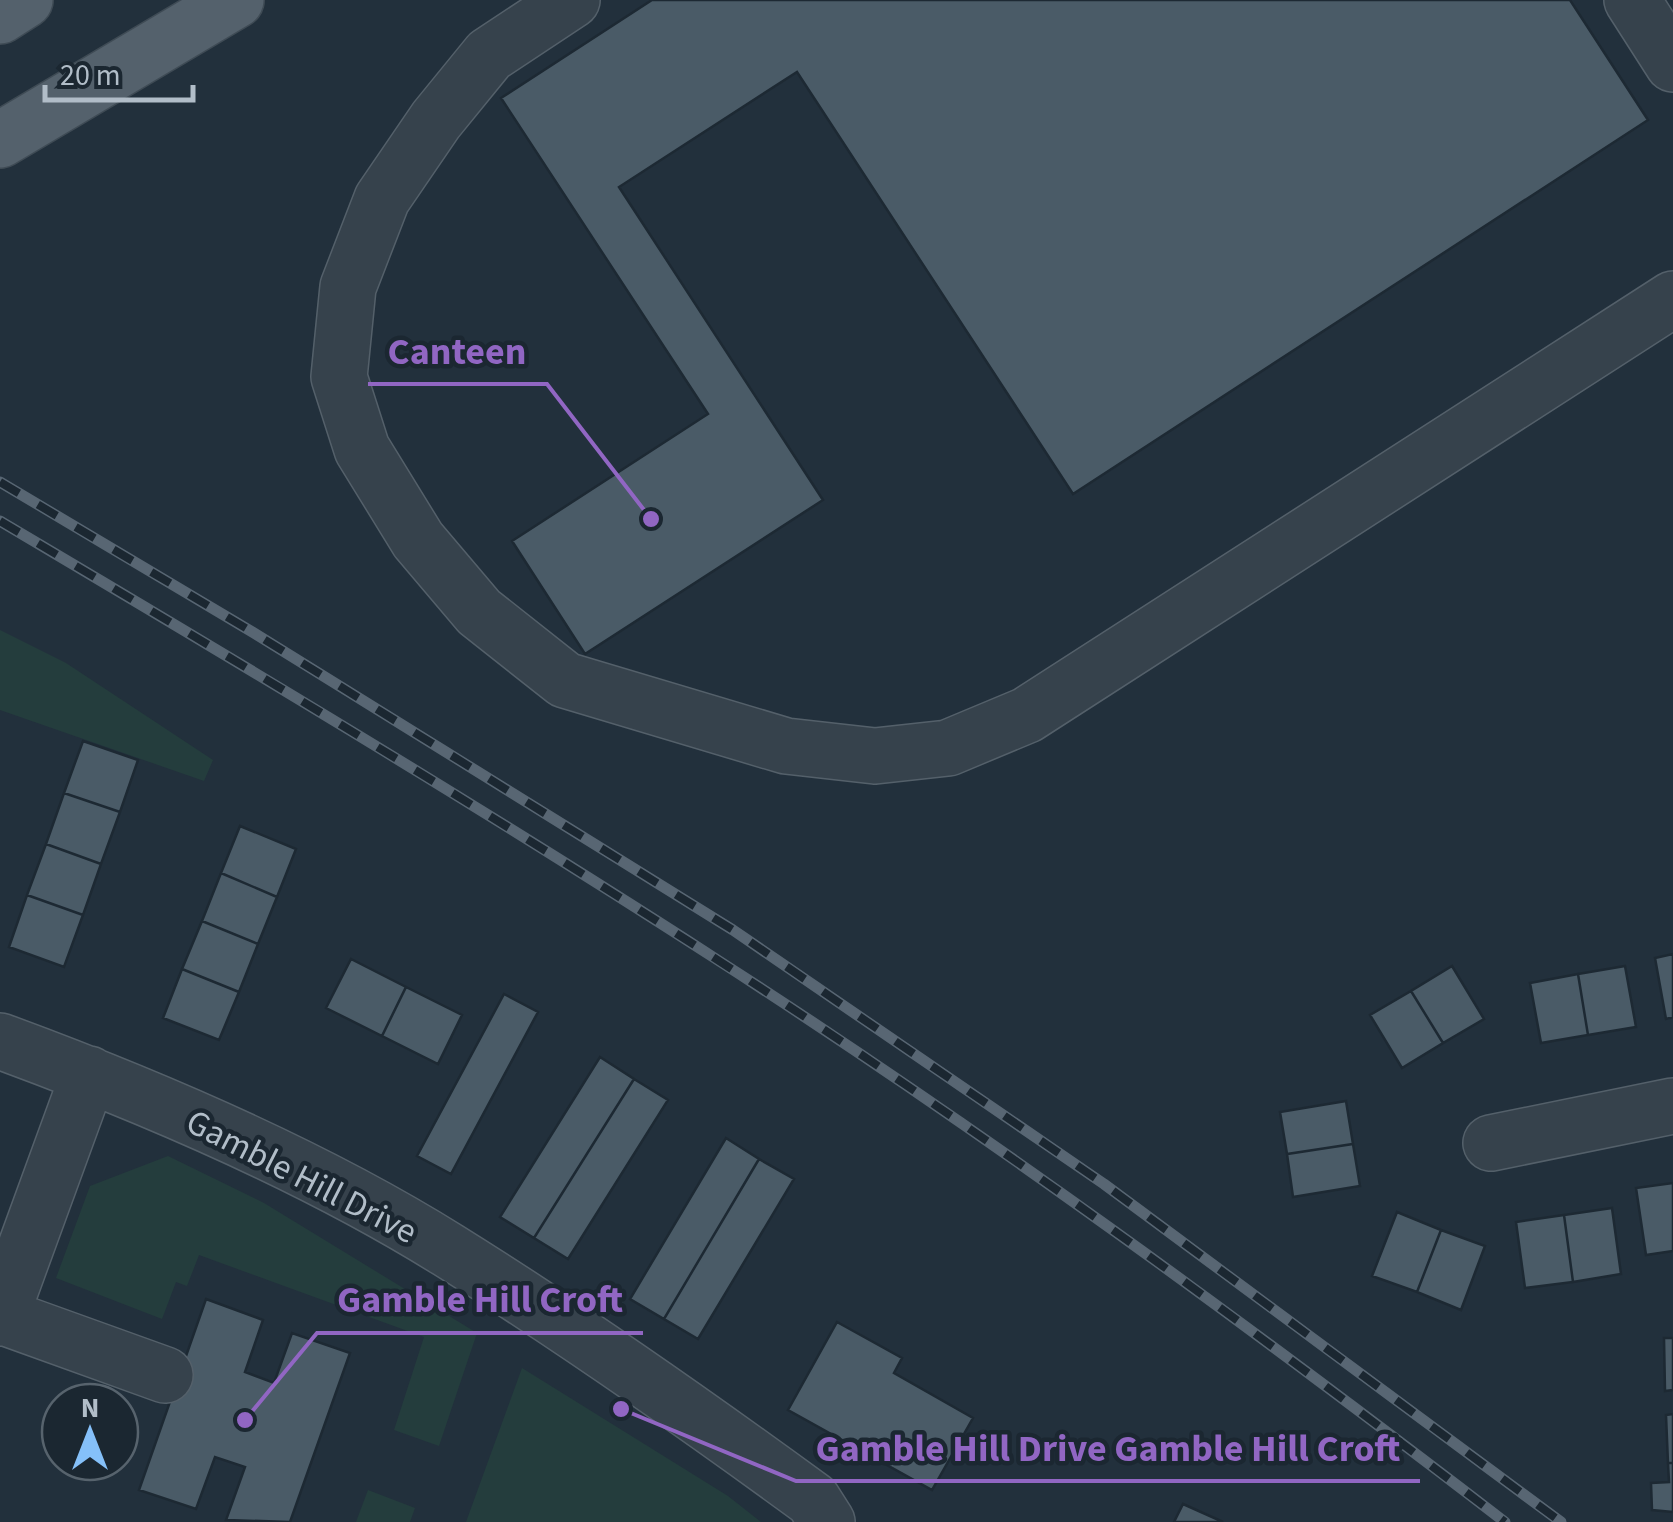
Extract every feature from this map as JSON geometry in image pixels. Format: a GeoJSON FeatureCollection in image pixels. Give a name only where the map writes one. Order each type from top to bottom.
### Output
{"type":"FeatureCollection","features":[{"type":"Feature","properties":{"kind":"main road"},"geometry":{"type":"LineString","coordinates":[[0,16],[25,0]]}},
{"type":"Feature","properties":{"kind":"main road"},"geometry":{"type":"LineString","coordinates":[[0,140],[236,0]]}},
{"type":"Feature","properties":{"kind":"street"},"geometry":{"type":"LineString","coordinates":[[572,0],[489,55],[436,120],[382,199],[348,287],[340,377],[362,450],[418,540],[479,612],[566,680],[786,746],[874,756],[948,748],[1027,715],[1673,299]]}},
{"type":"Feature","properties":{"kind":"street"},"geometry":{"type":"LineString","coordinates":[[1632,0],[1673,64]]}},
{"type":"Feature","properties":{"kind":"street","name":"Gamble Hill Drive"},"geometry":{"type":"LineString","coordinates":[[0,1041],[90,1074],[283,1162],[447,1250],[681,1404],[812,1500],[827,1522]]}},
{"type":"Feature","properties":{"kind":"street"},"geometry":{"type":"LineString","coordinates":[[90,1074],[0,1317],[164,1375]]}},
{"type":"Feature","properties":{"kind":"street"},"geometry":{"type":"LineString","coordinates":[[1491,1143],[1673,1106]]}},
{"type":"Feature","properties":{"kind":"green space"},"geometry":{"type":"Polygon","coordinates":[[[0,630],[66,663],[213,760],[204,781],[0,710],[0,630]]]}},
{"type":"Feature","properties":{"kind":"green space"},"geometry":{"type":"Polygon","coordinates":[[[168,1156],[264,1203],[477,1333],[439,1446],[394,1430],[424,1337],[199,1255],[187,1286],[176,1282],[162,1319],[56,1278],[90,1186],[168,1156]]]}},
{"type":"Feature","properties":{"kind":"green space"},"geometry":{"type":"Polygon","coordinates":[[[522,1368],[728,1496],[761,1522],[466,1522],[522,1368]]]}},
{"type":"Feature","properties":{"kind":"green space"},"geometry":{"type":"Polygon","coordinates":[[[368,1490],[415,1508],[410,1522],[356,1522],[368,1490]]]}},
{"type":"Feature","properties":{"kind":"building"},"geometry":{"type":"Polygon","coordinates":[[[652,0],[1570,0],[1648,120],[1073,494],[797,72],[619,187],[823,500],[585,654],[512,541],[708,414],[501,98],[652,0]]]}},
{"type":"Feature","properties":{"kind":"building"},"geometry":{"type":"Polygon","coordinates":[[[83,741],[138,760],[120,812],[64,793],[83,741]]]}},
{"type":"Feature","properties":{"kind":"building"},"geometry":{"type":"Polygon","coordinates":[[[64,793],[120,812],[101,864],[46,844],[64,793]]]}},
{"type":"Feature","properties":{"kind":"building"},"geometry":{"type":"Polygon","coordinates":[[[240,826],[296,849],[277,897],[221,873],[240,826]]]}},
{"type":"Feature","properties":{"kind":"building"},"geometry":{"type":"Polygon","coordinates":[[[46,844],[101,864],[83,915],[27,895],[46,844]]]}},
{"type":"Feature","properties":{"kind":"building"},"geometry":{"type":"Polygon","coordinates":[[[221,873],[277,897],[258,944],[202,921],[221,873]]]}},
{"type":"Feature","properties":{"kind":"building"},"geometry":{"type":"Polygon","coordinates":[[[27,895],[83,915],[64,967],[9,947],[27,895]]]}},
{"type":"Feature","properties":{"kind":"building"},"geometry":{"type":"Polygon","coordinates":[[[202,921],[258,944],[239,992],[182,969],[202,921]]]}},
{"type":"Feature","properties":{"kind":"building"},"geometry":{"type":"Polygon","coordinates":[[[1673,954],[1673,1017],[1666,1019],[1655,958],[1673,954]]]}},
{"type":"Feature","properties":{"kind":"building"},"geometry":{"type":"Polygon","coordinates":[[[351,959],[406,987],[382,1036],[326,1008],[351,959]]]}},
{"type":"Feature","properties":{"kind":"building"},"geometry":{"type":"Polygon","coordinates":[[[1452,966],[1484,1019],[1443,1043],[1411,991],[1452,966]]]}},
{"type":"Feature","properties":{"kind":"building"},"geometry":{"type":"Polygon","coordinates":[[[1625,966],[1636,1027],[1588,1035],[1578,974],[1625,966]]]}},
{"type":"Feature","properties":{"kind":"building"},"geometry":{"type":"Polygon","coordinates":[[[182,969],[239,992],[219,1040],[163,1018],[182,969]]]}},
{"type":"Feature","properties":{"kind":"building"},"geometry":{"type":"Polygon","coordinates":[[[1578,974],[1588,1035],[1541,1043],[1530,983],[1578,974]]]}},
{"type":"Feature","properties":{"kind":"building"},"geometry":{"type":"Polygon","coordinates":[[[406,987],[462,1015],[438,1064],[382,1036],[406,987]]]}},
{"type":"Feature","properties":{"kind":"building"},"geometry":{"type":"Polygon","coordinates":[[[1411,991],[1443,1043],[1402,1068],[1370,1015],[1411,991]]]}},
{"type":"Feature","properties":{"kind":"building"},"geometry":{"type":"Polygon","coordinates":[[[504,994],[538,1012],[451,1174],[417,1156],[504,994]]]}},
{"type":"Feature","properties":{"kind":"building"},"geometry":{"type":"Polygon","coordinates":[[[600,1057],[634,1079],[534,1238],[500,1217],[600,1057]]]}},
{"type":"Feature","properties":{"kind":"building"},"geometry":{"type":"Polygon","coordinates":[[[634,1079],[668,1100],[568,1259],[534,1238],[634,1079]]]}},
{"type":"Feature","properties":{"kind":"building"},"geometry":{"type":"Polygon","coordinates":[[[1346,1101],[1353,1144],[1287,1154],[1280,1112],[1346,1101]]]}},
{"type":"Feature","properties":{"kind":"building"},"geometry":{"type":"Polygon","coordinates":[[[726,1138],[759,1159],[664,1319],[630,1299],[726,1138]]]}},
{"type":"Feature","properties":{"kind":"building"},"geometry":{"type":"Polygon","coordinates":[[[1353,1144],[1360,1186],[1293,1197],[1287,1154],[1353,1144]]]}},
{"type":"Feature","properties":{"kind":"building"},"geometry":{"type":"Polygon","coordinates":[[[759,1159],[794,1179],[698,1339],[664,1319],[759,1159]]]}},
{"type":"Feature","properties":{"kind":"building"},"geometry":{"type":"Polygon","coordinates":[[[1673,1183],[1673,1251],[1646,1255],[1636,1188],[1673,1183]]]}},
{"type":"Feature","properties":{"kind":"building"},"geometry":{"type":"Polygon","coordinates":[[[1612,1208],[1621,1274],[1573,1282],[1564,1215],[1612,1208]]]}},
{"type":"Feature","properties":{"kind":"building"},"geometry":{"type":"Polygon","coordinates":[[[1397,1212],[1441,1230],[1417,1292],[1372,1276],[1397,1212]]]}},
{"type":"Feature","properties":{"kind":"building"},"geometry":{"type":"Polygon","coordinates":[[[1564,1215],[1573,1282],[1525,1288],[1516,1222],[1564,1215]]]}},
{"type":"Feature","properties":{"kind":"building"},"geometry":{"type":"Polygon","coordinates":[[[1441,1230],[1485,1246],[1461,1310],[1417,1292],[1441,1230]]]}},
{"type":"Feature","properties":{"kind":"building"},"geometry":{"type":"Polygon","coordinates":[[[206,1299],[263,1320],[245,1372],[274,1383],[292,1333],[350,1353],[290,1522],[226,1520],[245,1467],[215,1457],[196,1509],[139,1490],[206,1299]]]}},
{"type":"Feature","properties":{"kind":"building"},"geometry":{"type":"Polygon","coordinates":[[[837,1322],[902,1358],[894,1373],[973,1418],[932,1490],[788,1410],[837,1322]]]}},
{"type":"Feature","properties":{"kind":"building"},"geometry":{"type":"Polygon","coordinates":[[[1664,1338],[1673,1338],[1673,1390],[1665,1391],[1664,1338]]]}},
{"type":"Feature","properties":{"kind":"building"},"geometry":{"type":"Polygon","coordinates":[[[1673,1414],[1673,1463],[1668,1463],[1666,1415],[1673,1414]]]}},
{"type":"Feature","properties":{"kind":"building"},"geometry":{"type":"Polygon","coordinates":[[[1668,1463],[1673,1463],[1673,1512],[1652,1510],[1651,1483],[1669,1482],[1668,1463]]]}},
{"type":"Feature","properties":{"kind":"building"},"geometry":{"type":"Polygon","coordinates":[[[1183,1504],[1223,1522],[1174,1522],[1183,1504]]]}},
{"type":"Feature","properties":{"kind":"railway"},"geometry":{"type":"LineString","coordinates":[[0,482],[254,633],[733,930],[1104,1184],[1561,1522]]}},
{"type":"Feature","properties":{"kind":"railway"},"geometry":{"type":"LineString","coordinates":[[0,521],[448,790],[815,1023],[1115,1231],[1505,1522]]}},
{"type":"Feature","properties":{"kind":"place","name":"Canteen"},"geometry":{"type":"Point","coordinates":[651,519]}},
{"type":"Feature","properties":{"kind":"place","name":"Gamble Hill Drive Gamble Hill Croft"},"geometry":{"type":"Point","coordinates":[621,1409]}},
{"type":"Feature","properties":{"kind":"place","name":"Gamble Hill Croft"},"geometry":{"type":"Point","coordinates":[245,1420]}}]}
